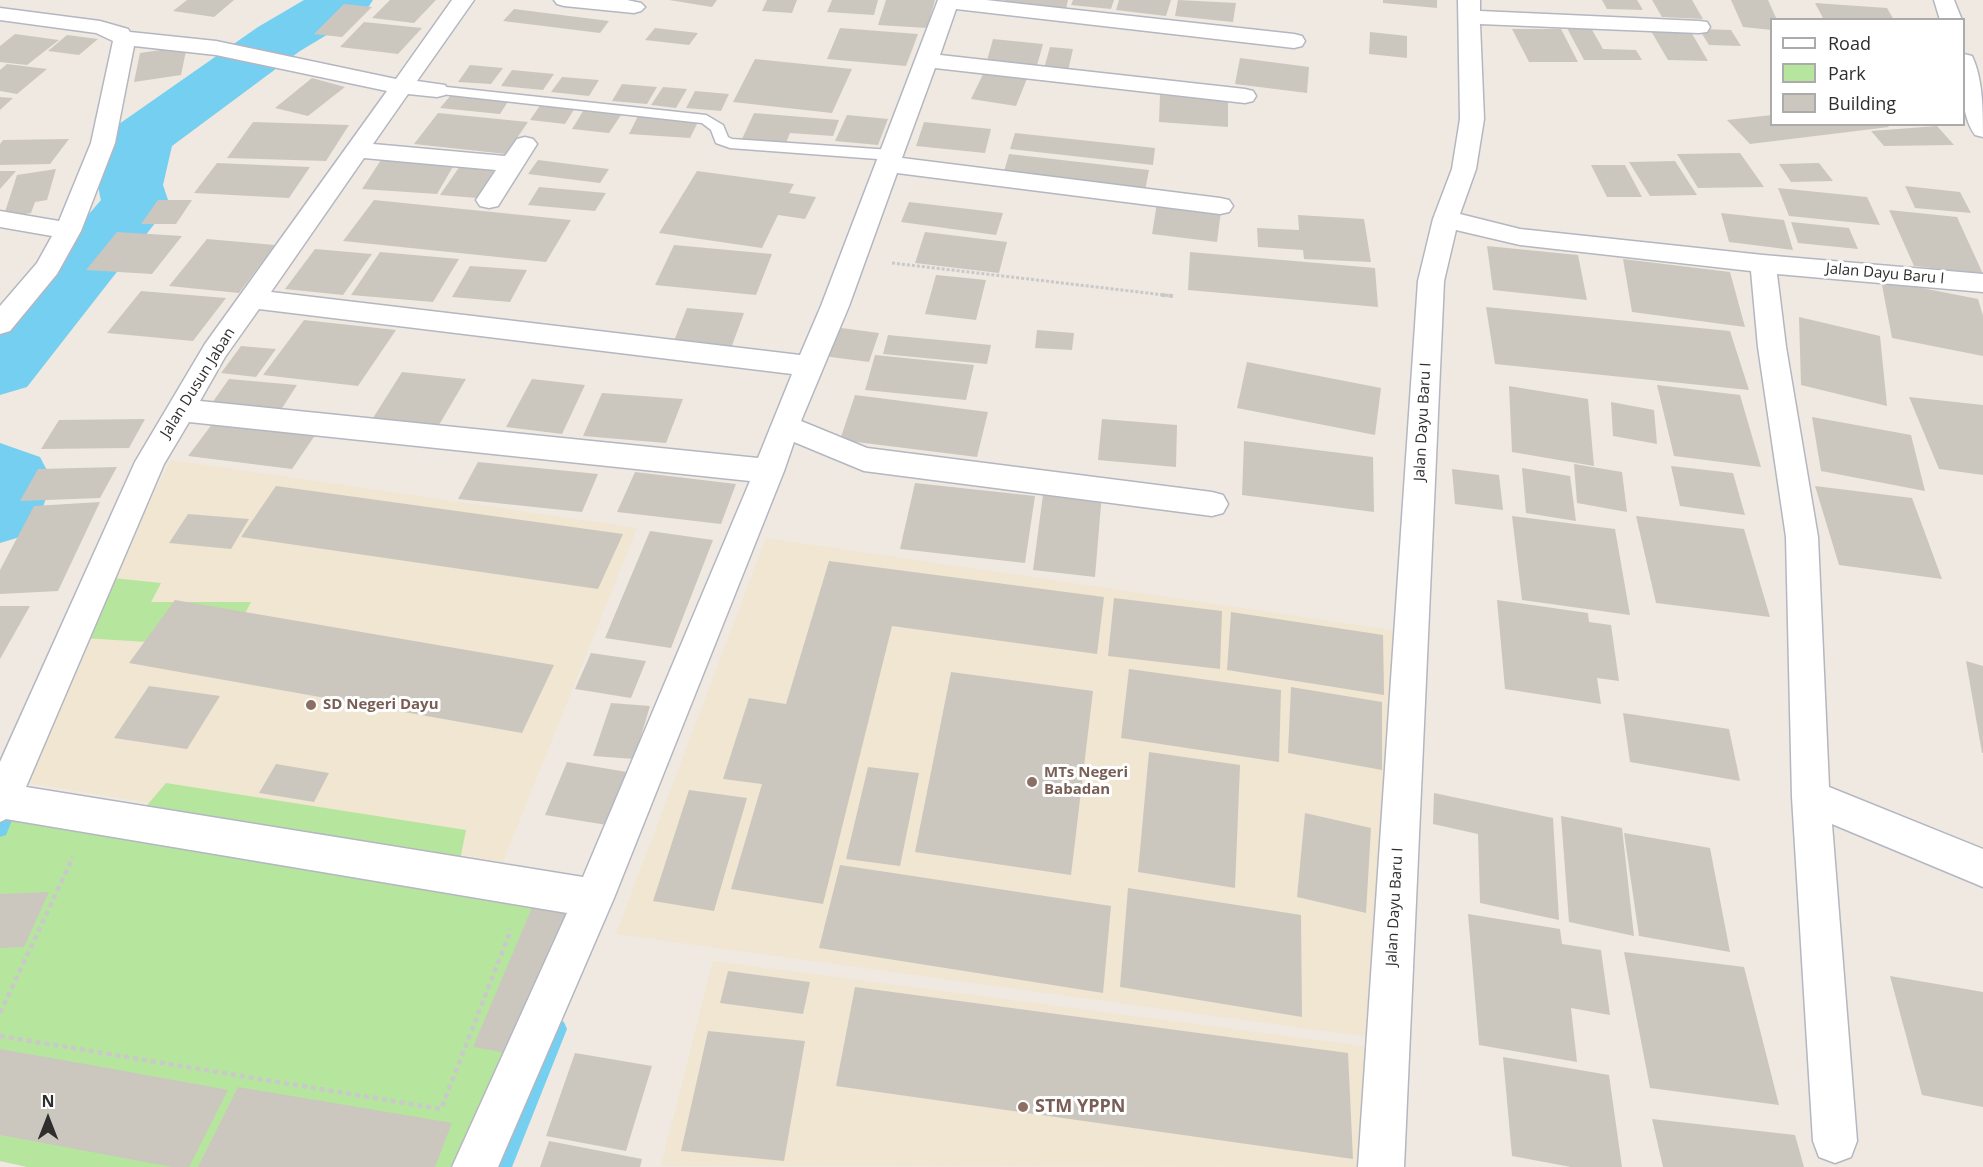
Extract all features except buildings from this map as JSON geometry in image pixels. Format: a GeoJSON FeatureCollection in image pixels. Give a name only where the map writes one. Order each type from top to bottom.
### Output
{"type":"FeatureCollection","features":[{"type":"Feature","properties":{"kind":"street"},"geometry":{"type":"LineString","coordinates":[[11,16],[47,0]]}},
{"type":"Feature","properties":{"kind":"street","name":"Jalan Dusun Jaban"},"geometry":{"type":"LineString","coordinates":[[1,803],[150,462],[215,351],[259,300],[364,150],[403,87],[463,0]]}},
{"type":"Feature","properties":{"kind":"street"},"geometry":{"type":"LineString","coordinates":[[564,0],[634,7]]}},
{"type":"Feature","properties":{"kind":"street"},"geometry":{"type":"LineString","coordinates":[[1944,0],[1950,18]]}},
{"type":"Feature","properties":{"kind":"street"},"geometry":{"type":"LineString","coordinates":[[475,1167],[594,898],[769,471],[784,426],[853,258],[948,1],[1294,41]]}},
{"type":"Feature","properties":{"kind":"street"},"geometry":{"type":"LineString","coordinates":[[1446,219],[1464,169],[1472,119],[1470,9],[1699,27]]}},
{"type":"Feature","properties":{"kind":"street"},"geometry":{"type":"LineString","coordinates":[[0,324],[48,268],[68,231],[103,143],[123,51],[120,34],[100,27],[11,16]]}},
{"type":"Feature","properties":{"kind":"street"},"geometry":{"type":"LineString","coordinates":[[122,38],[216,48],[403,87],[437,90]]}},
{"type":"Feature","properties":{"kind":"street"},"geometry":{"type":"LineString","coordinates":[[926,60],[1245,96]]}},
{"type":"Feature","properties":{"kind":"street"},"geometry":{"type":"LineString","coordinates":[[1965,66],[1983,130]]}},
{"type":"Feature","properties":{"kind":"street"},"geometry":{"type":"LineString","coordinates":[[364,150],[518,154],[489,200]]}},
{"type":"Feature","properties":{"kind":"street"},"geometry":{"type":"LineString","coordinates":[[889,160],[1220,206]]}},
{"type":"Feature","properties":{"kind":"street"},"geometry":{"type":"LineString","coordinates":[[0,219],[68,231]]}},
{"type":"Feature","properties":{"kind":"street","name":"Jalan Dayu Baru I"},"geometry":{"type":"LineString","coordinates":[[1381,1167],[1431,281],[1446,219],[1520,237],[1763,264],[1983,283]]}},
{"type":"Feature","properties":{"kind":"street"},"geometry":{"type":"LineString","coordinates":[[1763,264],[1772,347],[1802,537],[1810,797],[1835,1141]]}},
{"type":"Feature","properties":{"kind":"street"},"geometry":{"type":"LineString","coordinates":[[259,300],[809,366]]}},
{"type":"Feature","properties":{"kind":"street"},"geometry":{"type":"LineString","coordinates":[[180,410],[769,471]]}},
{"type":"Feature","properties":{"kind":"street"},"geometry":{"type":"LineString","coordinates":[[784,426],[864,459],[1212,504]]}},
{"type":"Feature","properties":{"kind":"street"},"geometry":{"type":"LineString","coordinates":[[1810,797],[1983,867]]}},
{"type":"Feature","properties":{"kind":"street"},"geometry":{"type":"LineString","coordinates":[[1,803],[594,898]]}},
{"type":"Feature","properties":{"kind":"lane"},"geometry":{"type":"LineString","coordinates":[[437,90],[706,119],[718,128],[721,140],[730,143],[889,160]]}},
{"type":"Feature","properties":{"kind":"path"},"geometry":{"type":"LineString","coordinates":[[853,258],[1173,296]]}},
{"type":"Feature","properties":{"kind":"path"},"geometry":{"type":"LineString","coordinates":[[0,1014],[78,847]]}},
{"type":"Feature","properties":{"kind":"path"},"geometry":{"type":"LineString","coordinates":[[0,1036],[441,1108],[510,932],[506,922]]}},
{"type":"Feature","properties":{"kind":"shaded area","name":"SD Negeri Dayu"},"geometry":{"type":"Polygon","coordinates":[[[171,460],[637,528],[503,862],[29,783],[83,627],[171,460]]]}},
{"type":"Feature","properties":{"kind":"shaded area","name":"MTs Negeri Babadan"},"geometry":{"type":"Polygon","coordinates":[[[766,538],[1398,631],[1376,1038],[616,934],[766,538]]]}},
{"type":"Feature","properties":{"kind":"shaded area","name":"STM YPPN"},"geometry":{"type":"Polygon","coordinates":[[[713,961],[1370,1047],[1369,1167],[661,1166],[713,961]]]}},
{"type":"Feature","properties":{"kind":"green space"},"geometry":{"type":"Polygon","coordinates":[[[113,578],[161,583],[151,602],[251,602],[227,647],[83,638],[113,578]]]}},
{"type":"Feature","properties":{"kind":"green space"},"geometry":{"type":"Polygon","coordinates":[[[166,783],[466,830],[458,870],[137,817],[166,783]]]}},
{"type":"Feature","properties":{"kind":"green space"},"geometry":{"type":"Polygon","coordinates":[[[0,816],[590,902],[467,1167],[27,1167],[0,1161],[0,816]]]}},
{"type":"Feature","properties":{"kind":"waterway"},"geometry":{"type":"LineString","coordinates":[[0,368],[135,203],[130,185],[142,138],[279,39],[345,0]]}},
{"type":"Feature","properties":{"kind":"waterway"},"geometry":{"type":"LineString","coordinates":[[0,475],[11,480],[0,510]]}},
{"type":"Feature","properties":{"kind":"waterway"},"geometry":{"type":"LineString","coordinates":[[0,829],[10,803]]}},
{"type":"Feature","properties":{"kind":"waterway"},"geometry":{"type":"LineString","coordinates":[[502,1167],[557,1029]]}},
{"type":"Feature","properties":{"kind":"place","name":"SD Negeri Dayu"},"geometry":{"type":"Point","coordinates":[311,705]}},
{"type":"Feature","properties":{"kind":"place","name":"MTs Negeri Babadan"},"geometry":{"type":"Point","coordinates":[1032,782]}},
{"type":"Feature","properties":{"kind":"place","name":"STM YPPN"},"geometry":{"type":"Point","coordinates":[1023,1107]}}]}
